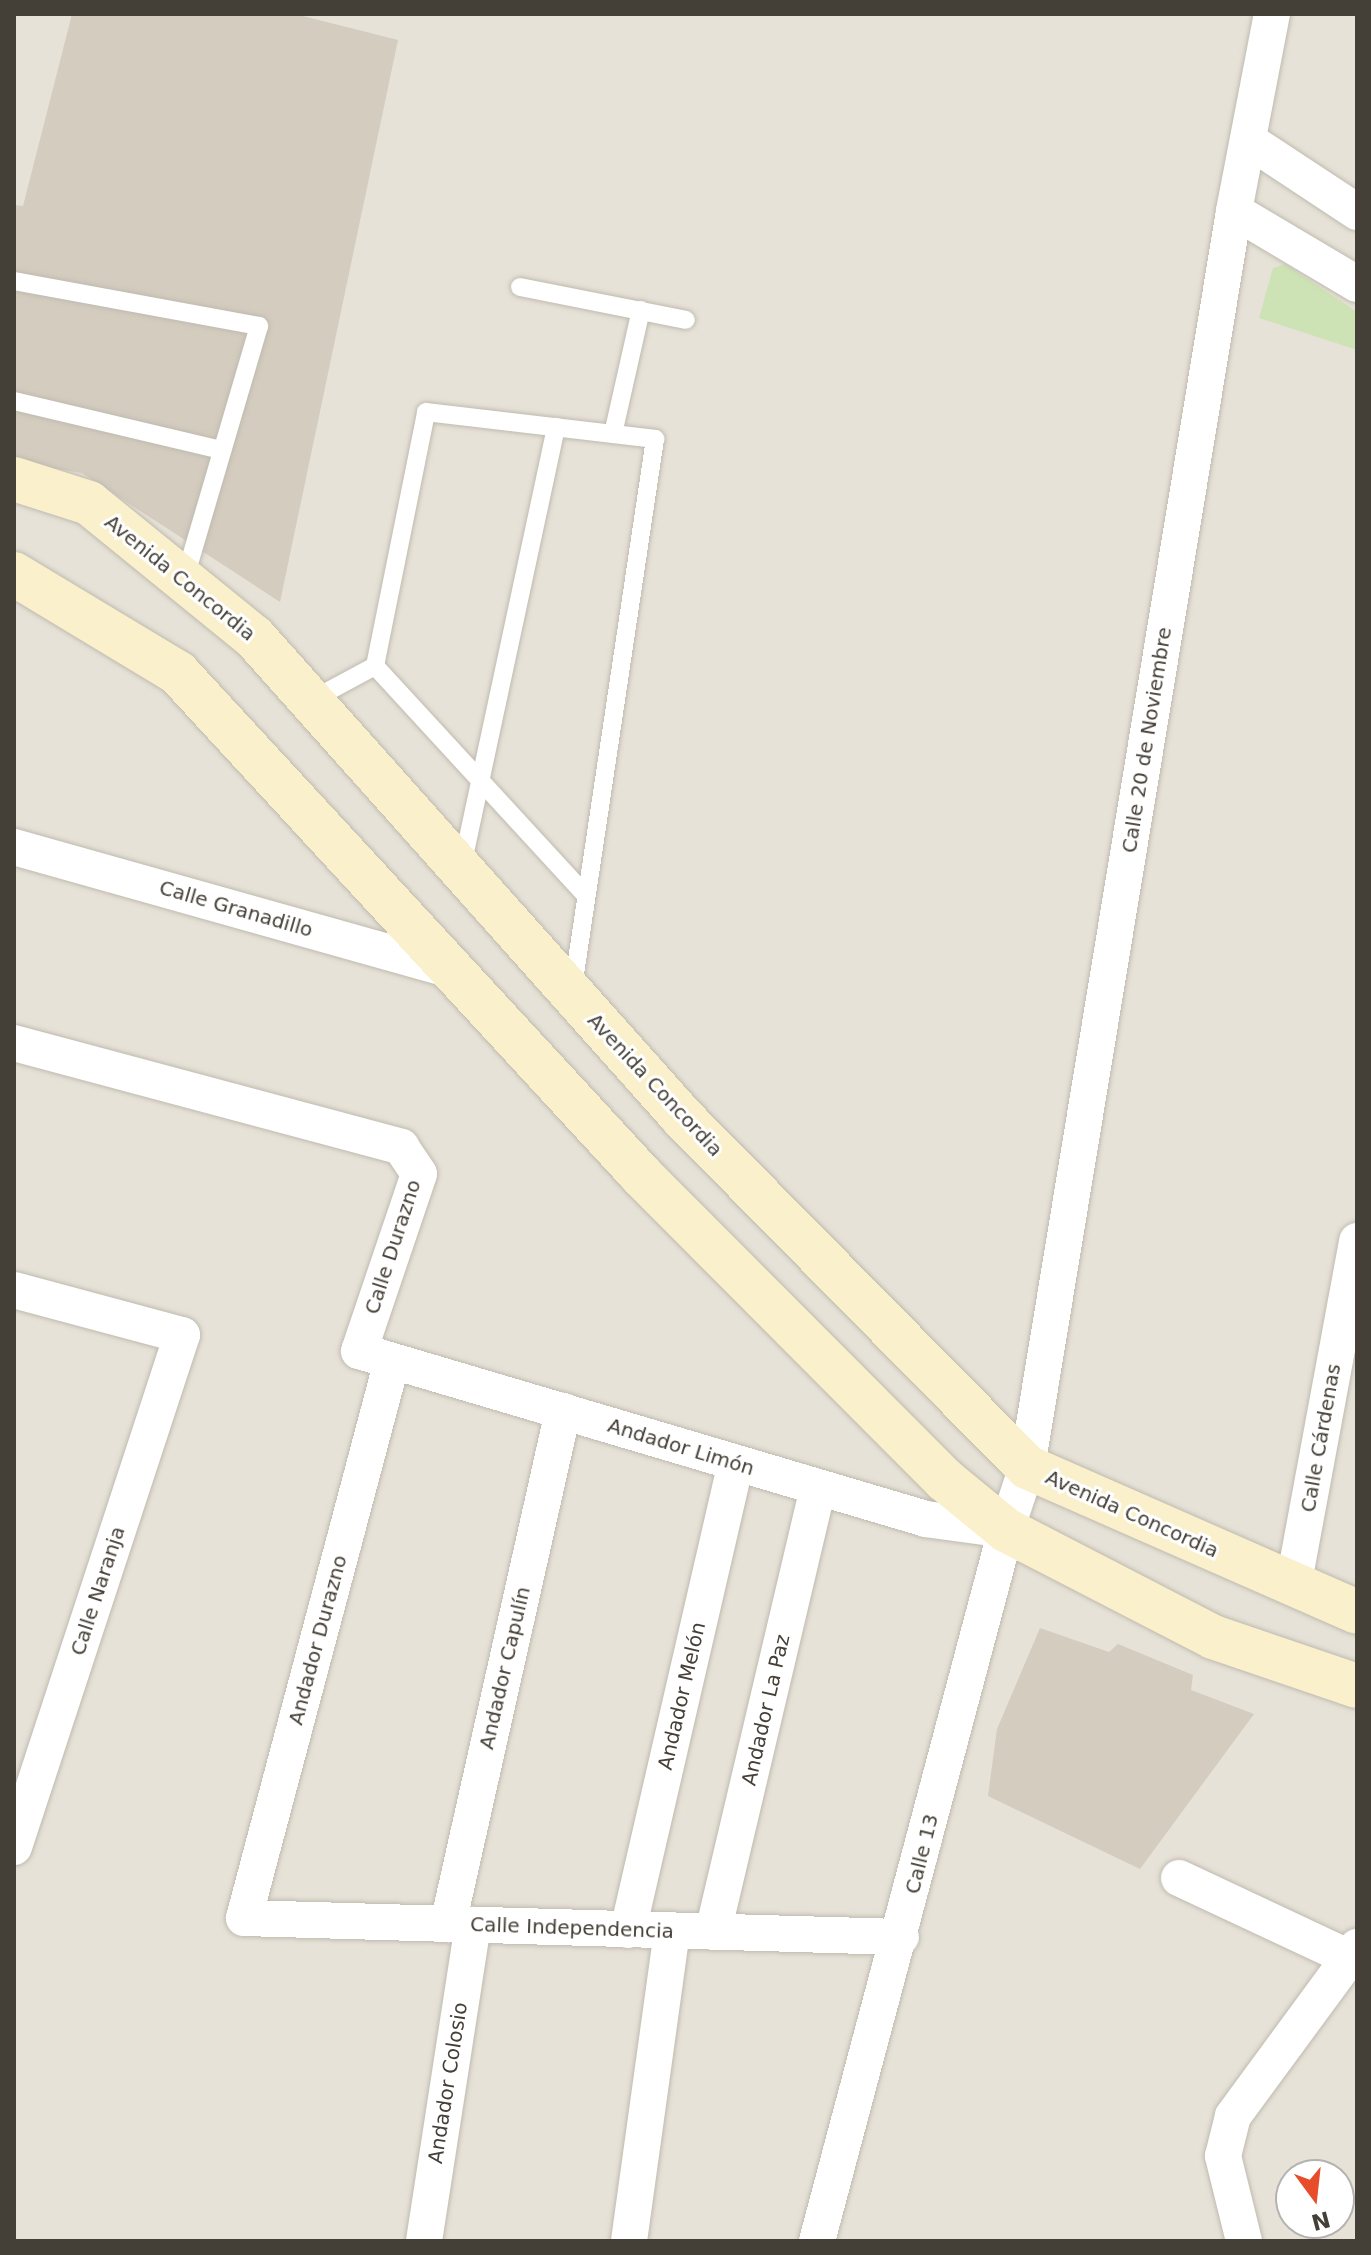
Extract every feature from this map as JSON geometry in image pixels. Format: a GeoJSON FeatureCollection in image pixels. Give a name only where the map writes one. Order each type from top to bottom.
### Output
{"type":"FeatureCollection","features":[{"type":"Feature","properties":{"kind":"main road","name":"Avenida Concordia"},"geometry":{"type":"LineString","coordinates":[[14,479],[89,503],[254,637],[625,1054],[1027,1467],[1293,1587],[1357,1612]]}},
{"type":"Feature","properties":{"kind":"main road"},"geometry":{"type":"LineString","coordinates":[[14,574],[178,673],[457,971],[641,1175],[945,1480],[1006,1530],[1213,1637],[1357,1686]]}},
{"type":"Feature","properties":{"kind":"main road"},"geometry":{"type":"LineString","coordinates":[[570,1096],[625,1054]]}},
{"type":"Feature","properties":{"kind":"street","name":"Calle 20 de Noviembre"},"geometry":{"type":"LineString","coordinates":[[1027,1467],[1234,211],[1272,14]]}},
{"type":"Feature","properties":{"kind":"street"},"geometry":{"type":"LineString","coordinates":[[1248,140],[1357,212]]}},
{"type":"Feature","properties":{"kind":"street"},"geometry":{"type":"LineString","coordinates":[[1234,211],[1357,284]]}},
{"type":"Feature","properties":{"kind":"street","name":"Calle Granadillo"},"geometry":{"type":"LineString","coordinates":[[14,847],[457,971]]}},
{"type":"Feature","properties":{"kind":"street","name":"Calle Durazno"},"geometry":{"type":"LineString","coordinates":[[14,1043],[401,1147],[419,1174],[375,1356]]}},
{"type":"Feature","properties":{"kind":"street","name":"Calle Cárdenas"},"geometry":{"type":"LineString","coordinates":[[1293,1587],[1357,1241]]}},
{"type":"Feature","properties":{"kind":"street","name":"Calle Naranja"},"geometry":{"type":"LineString","coordinates":[[14,1290],[182,1335],[14,1847]]}},
{"type":"Feature","properties":{"kind":"street","name":"Andador Limón"},"geometry":{"type":"LineString","coordinates":[[375,1356],[926,1519],[1006,1530]]}},
{"type":"Feature","properties":{"kind":"street","name":"Andador Durazno"},"geometry":{"type":"LineString","coordinates":[[244,1918],[375,1356]]}},
{"type":"Feature","properties":{"kind":"street","name":"Andador Capulín"},"geometry":{"type":"LineString","coordinates":[[461,1925],[563,1411]]}},
{"type":"Feature","properties":{"kind":"street","name":"Andador Melón"},"geometry":{"type":"LineString","coordinates":[[628,1930],[736,1463]]}},
{"type":"Feature","properties":{"kind":"street","name":"Calle 13"},"geometry":{"type":"LineString","coordinates":[[817,2241],[901,1937],[1006,1530],[1027,1467]]}},
{"type":"Feature","properties":{"kind":"street","name":"Andador La Paz"},"geometry":{"type":"LineString","coordinates":[[713,1932],[818,1488]]}},
{"type":"Feature","properties":{"kind":"street"},"geometry":{"type":"LineString","coordinates":[[1179,1878],[1353,1952],[1233,2116],[1223,2156],[1244,2241]]}},
{"type":"Feature","properties":{"kind":"street","name":"Calle Independencia"},"geometry":{"type":"LineString","coordinates":[[244,1918],[901,1937]]}},
{"type":"Feature","properties":{"kind":"street","name":"Andador Colosio"},"geometry":{"type":"LineString","coordinates":[[424,2241],[461,1925]]}},
{"type":"Feature","properties":{"kind":"street"},"geometry":{"type":"LineString","coordinates":[[629,2241],[672,1931]]}},
{"type":"Feature","properties":{"kind":"lane"},"geometry":{"type":"LineString","coordinates":[[14,281],[259,326],[184,580]]}},
{"type":"Feature","properties":{"kind":"lane"},"geometry":{"type":"LineString","coordinates":[[520,287],[686,320]]}},
{"type":"Feature","properties":{"kind":"lane"},"geometry":{"type":"LineString","coordinates":[[613,434],[641,310]]}},
{"type":"Feature","properties":{"kind":"lane"},"geometry":{"type":"LineString","coordinates":[[14,401],[222,450]]}},
{"type":"Feature","properties":{"kind":"lane"},"geometry":{"type":"LineString","coordinates":[[375,666],[426,412],[655,439],[572,995]]}},
{"type":"Feature","properties":{"kind":"lane"},"geometry":{"type":"LineString","coordinates":[[461,871],[556,427]]}},
{"type":"Feature","properties":{"kind":"lane"},"geometry":{"type":"LineString","coordinates":[[375,666],[585,894]]}},
{"type":"Feature","properties":{"kind":"lane"},"geometry":{"type":"LineString","coordinates":[[310,701],[375,666]]}},
{"type":"Feature","properties":{"kind":"shaded area"},"geometry":{"type":"Polygon","coordinates":[[[14,14],[1357,14],[1357,2241],[14,2241],[14,14]]]}},
{"type":"Feature","properties":{"kind":"green space"},"geometry":{"type":"Polygon","coordinates":[[[1285,264],[1357,312],[1357,350],[1259,318],[1273,268],[1285,264]]]}},
{"type":"Feature","properties":{"kind":"building"},"geometry":{"type":"Polygon","coordinates":[[[72,14],[295,14],[398,40],[280,602],[82,473],[14,462],[14,205],[23,206],[72,14]]]}},
{"type":"Feature","properties":{"kind":"building"},"geometry":{"type":"Polygon","coordinates":[[[1040,1628],[1109,1652],[1118,1644],[1193,1675],[1191,1690],[1254,1714],[1140,1869],[988,1796],[997,1729],[1040,1628]]]}}]}
